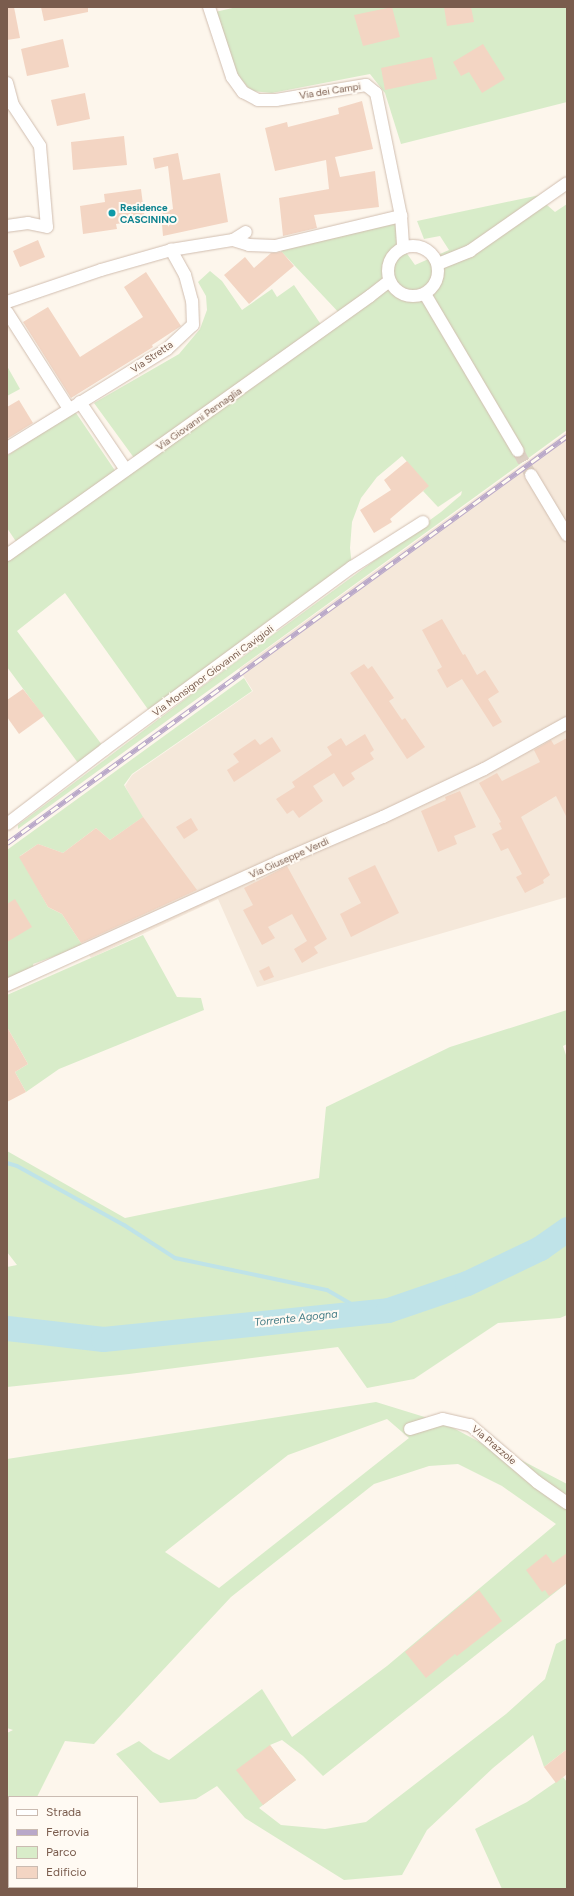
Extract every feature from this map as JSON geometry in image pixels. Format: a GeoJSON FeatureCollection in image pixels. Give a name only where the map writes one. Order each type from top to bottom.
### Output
{"type":"FeatureCollection","features":[{"type":"Feature","properties":{"kind":"street","name":"Via dei Campi"},"geometry":{"type":"LineString","coordinates":[[209,7],[232,77],[242,92],[258,100],[276,100],[366,85],[376,93],[402,216],[403,248]]}},
{"type":"Feature","properties":{"kind":"street"},"geometry":{"type":"LineString","coordinates":[[7,83],[13,105],[40,146],[47,227],[28,223],[7,226]]}},
{"type":"Feature","properties":{"kind":"street"},"geometry":{"type":"LineString","coordinates":[[438,264],[470,251],[567,183]]}},
{"type":"Feature","properties":{"kind":"street"},"geometry":{"type":"LineString","coordinates":[[233,240],[249,245],[275,246],[402,216]]}},
{"type":"Feature","properties":{"kind":"street"},"geometry":{"type":"LineString","coordinates":[[7,302],[101,270],[170,250],[233,240],[246,232]]}},
{"type":"Feature","properties":{"kind":"street"},"geometry":{"type":"LineString","coordinates":[[411,246],[424,248],[434,257],[438,264],[437,281],[425,294],[417,297],[404,295],[394,288],[389,281],[387,273],[391,258],[403,248],[411,246]]}},
{"type":"Feature","properties":{"kind":"street","name":"Via Stretta"},"geometry":{"type":"LineString","coordinates":[[7,448],[167,349],[193,325],[192,301],[185,275],[170,250]]}},
{"type":"Feature","properties":{"kind":"street","name":"Via Giovanni Pennaglia"},"geometry":{"type":"LineString","coordinates":[[8,553],[389,281]]}},
{"type":"Feature","properties":{"kind":"street"},"geometry":{"type":"LineString","coordinates":[[425,294],[516,448]]}},
{"type":"Feature","properties":{"kind":"street"},"geometry":{"type":"LineString","coordinates":[[7,312],[69,409]]}},
{"type":"Feature","properties":{"kind":"street"},"geometry":{"type":"LineString","coordinates":[[80,402],[126,470]]}},
{"type":"Feature","properties":{"kind":"street"},"geometry":{"type":"LineString","coordinates":[[531,475],[567,535]]}},
{"type":"Feature","properties":{"kind":"street","name":"Via Monsignor Giovanni Cavigioli"},"geometry":{"type":"LineString","coordinates":[[7,824],[105,749],[352,567],[423,522]]}},
{"type":"Feature","properties":{"kind":"street","name":"Via Giuseppe Verdi"},"geometry":{"type":"LineString","coordinates":[[7,985],[278,862],[383,817],[484,769],[567,723]]}},
{"type":"Feature","properties":{"kind":"street","name":"Via Prazzole"},"geometry":{"type":"LineString","coordinates":[[410,1429],[443,1419],[470,1425],[537,1482],[567,1503]]}},
{"type":"Feature","properties":{"kind":"shaded area"},"geometry":{"type":"Polygon","coordinates":[[[567,432],[567,897],[257,987],[218,899],[91,958],[62,914],[19,857],[38,844],[63,853],[96,829],[110,840],[142,817],[125,786],[132,775],[253,691],[239,669],[567,432]]]}},
{"type":"Feature","properties":{"kind":"green space"},"geometry":{"type":"Polygon","coordinates":[[[237,7],[567,7],[567,102],[401,144],[385,93],[370,74],[272,93],[251,91],[239,77],[225,46],[215,12],[237,7]]]}},
{"type":"Feature","properties":{"kind":"green space"},"geometry":{"type":"Polygon","coordinates":[[[540,195],[547,205],[555,212],[567,204],[567,430],[18,829],[18,825],[196,691],[441,512],[461,495],[462,491],[438,507],[423,491],[428,486],[402,456],[377,477],[361,498],[352,522],[350,548],[352,567],[152,715],[65,593],[17,631],[105,749],[81,767],[7,667],[7,555],[19,546],[7,528],[7,456],[74,410],[118,475],[137,462],[94,403],[179,354],[200,329],[207,310],[206,296],[198,282],[210,271],[222,281],[242,310],[272,289],[277,297],[294,285],[324,329],[342,316],[278,248],[399,217],[403,248],[415,265],[449,250],[440,236],[424,239],[417,221],[540,195]]]}},
{"type":"Feature","properties":{"kind":"green space"},"geometry":{"type":"Polygon","coordinates":[[[7,366],[20,389],[7,396],[7,366]]]}},
{"type":"Feature","properties":{"kind":"green space"},"geometry":{"type":"Polygon","coordinates":[[[244,678],[252,691],[132,774],[124,785],[143,817],[110,840],[96,828],[63,853],[38,844],[20,856],[48,907],[62,914],[83,946],[33,964],[34,968],[7,980],[7,850],[244,678]]]}},
{"type":"Feature","properties":{"kind":"green space"},"geometry":{"type":"Polygon","coordinates":[[[143,935],[177,997],[201,998],[204,1010],[59,1069],[26,1092],[15,1072],[28,1064],[7,1027],[7,995],[143,935]]]}},
{"type":"Feature","properties":{"kind":"green space"},"geometry":{"type":"Polygon","coordinates":[[[567,1010],[567,1044],[563,1046],[567,1058],[567,1315],[560,1318],[498,1323],[414,1379],[367,1388],[338,1347],[129,1374],[7,1387],[7,1267],[17,1265],[7,1252],[7,1151],[125,1218],[319,1178],[326,1107],[450,1047],[567,1010]]]}},
{"type":"Feature","properties":{"kind":"green space"},"geometry":{"type":"Polygon","coordinates":[[[376,1402],[444,1423],[485,1445],[521,1460],[567,1484],[567,1583],[323,1776],[303,1756],[282,1740],[270,1745],[296,1780],[259,1808],[281,1825],[325,1829],[366,1822],[506,1714],[545,1679],[556,1644],[567,1638],[567,1749],[544,1767],[533,1735],[493,1768],[427,1830],[402,1875],[344,1880],[245,1818],[217,1786],[196,1799],[160,1803],[116,1754],[139,1741],[153,1752],[169,1760],[262,1689],[292,1737],[387,1666],[556,1524],[502,1486],[458,1464],[429,1466],[374,1484],[231,1597],[94,1744],[65,1741],[38,1796],[8,1796],[8,1888],[91,1889],[7,1889],[7,1733],[13,1730],[7,1728],[7,1459],[376,1402]],[[387,1419],[288,1455],[165,1552],[219,1588],[409,1438],[387,1419]]]}},
{"type":"Feature","properties":{"kind":"green space"},"geometry":{"type":"Polygon","coordinates":[[[563,1777],[567,1782],[567,1889],[502,1889],[475,1829],[527,1802],[563,1777]]]}},
{"type":"Feature","properties":{"kind":"building"},"geometry":{"type":"Polygon","coordinates":[[[7,7],[14,7],[20,38],[7,40],[7,7]]]}},
{"type":"Feature","properties":{"kind":"building"},"geometry":{"type":"Polygon","coordinates":[[[41,7],[88,7],[88,12],[44,21],[41,7]]]}},
{"type":"Feature","properties":{"kind":"building"},"geometry":{"type":"Polygon","coordinates":[[[392,7],[400,37],[363,46],[354,15],[392,7]]]}},
{"type":"Feature","properties":{"kind":"building"},"geometry":{"type":"Polygon","coordinates":[[[444,7],[471,7],[474,22],[447,26],[444,7]]]}},
{"type":"Feature","properties":{"kind":"building"},"geometry":{"type":"Polygon","coordinates":[[[63,39],[69,67],[27,76],[21,49],[63,39]]]}},
{"type":"Feature","properties":{"kind":"building"},"geometry":{"type":"Polygon","coordinates":[[[483,44],[505,79],[482,93],[469,72],[461,76],[453,62],[483,44]]]}},
{"type":"Feature","properties":{"kind":"building"},"geometry":{"type":"Polygon","coordinates":[[[432,57],[437,79],[385,90],[381,68],[432,57]]]}},
{"type":"Feature","properties":{"kind":"building"},"geometry":{"type":"Polygon","coordinates":[[[85,93],[90,119],[57,126],[51,100],[85,93]]]}},
{"type":"Feature","properties":{"kind":"building"},"geometry":{"type":"Polygon","coordinates":[[[362,101],[373,149],[335,157],[340,177],[375,171],[379,207],[314,215],[317,228],[283,236],[279,198],[329,189],[326,160],[275,171],[265,128],[287,122],[288,127],[339,114],[338,108],[362,101]]]}},
{"type":"Feature","properties":{"kind":"building"},"geometry":{"type":"Polygon","coordinates":[[[124,136],[127,165],[73,170],[71,142],[124,136]]]}},
{"type":"Feature","properties":{"kind":"building"},"geometry":{"type":"Polygon","coordinates":[[[178,153],[183,180],[220,173],[228,222],[163,236],[161,213],[173,209],[168,166],[155,169],[153,158],[178,153]]]}},
{"type":"Feature","properties":{"kind":"building","name":"Residence CASCININO"},"geometry":{"type":"Polygon","coordinates":[[[141,189],[145,220],[116,224],[117,229],[83,234],[80,206],[105,202],[104,194],[141,189]]]}},
{"type":"Feature","properties":{"kind":"building"},"geometry":{"type":"Polygon","coordinates":[[[38,240],[45,257],[20,267],[13,251],[38,240]]]}},
{"type":"Feature","properties":{"kind":"building"},"geometry":{"type":"Polygon","coordinates":[[[282,252],[294,266],[249,304],[224,275],[245,257],[254,268],[271,253],[282,252]]]}},
{"type":"Feature","properties":{"kind":"building"},"geometry":{"type":"Polygon","coordinates":[[[146,272],[181,326],[152,345],[153,347],[71,398],[23,322],[48,307],[80,357],[143,317],[124,287],[146,272]]]}},
{"type":"Feature","properties":{"kind":"building"},"geometry":{"type":"Polygon","coordinates":[[[19,400],[33,423],[7,439],[7,407],[19,400]]]}},
{"type":"Feature","properties":{"kind":"building"},"geometry":{"type":"Polygon","coordinates":[[[407,461],[429,486],[390,519],[392,522],[374,533],[360,510],[391,490],[384,480],[407,461]]]}},
{"type":"Feature","properties":{"kind":"building"},"geometry":{"type":"Polygon","coordinates":[[[442,619],[463,655],[465,654],[477,675],[485,670],[499,692],[488,699],[502,722],[493,727],[462,679],[447,688],[437,670],[442,667],[422,630],[442,619]]]}},
{"type":"Feature","properties":{"kind":"building"},"geometry":{"type":"Polygon","coordinates":[[[364,664],[368,669],[372,666],[394,698],[389,701],[402,720],[405,718],[425,747],[407,759],[350,673],[364,664]]]}},
{"type":"Feature","properties":{"kind":"building"},"geometry":{"type":"Polygon","coordinates":[[[23,689],[44,716],[19,734],[7,717],[7,700],[23,689]]]}},
{"type":"Feature","properties":{"kind":"building"},"geometry":{"type":"Polygon","coordinates":[[[365,734],[374,750],[370,753],[374,759],[351,773],[355,779],[343,787],[334,773],[313,786],[323,801],[299,818],[293,810],[287,814],[276,799],[295,787],[292,782],[332,755],[327,747],[341,738],[346,746],[365,734]]]}},
{"type":"Feature","properties":{"kind":"building"},"geometry":{"type":"Polygon","coordinates":[[[272,737],[281,751],[234,782],[227,770],[239,762],[233,754],[255,739],[260,745],[272,737]]]}},
{"type":"Feature","properties":{"kind":"building"},"geometry":{"type":"Polygon","coordinates":[[[567,738],[567,818],[556,796],[521,817],[550,875],[543,880],[544,883],[525,893],[516,877],[522,874],[508,848],[501,851],[492,834],[502,829],[499,823],[501,822],[479,783],[497,773],[502,781],[540,762],[534,750],[551,740],[554,745],[567,738]]]}},
{"type":"Feature","properties":{"kind":"building"},"geometry":{"type":"Polygon","coordinates":[[[460,791],[476,827],[454,836],[457,844],[438,852],[421,811],[446,800],[445,797],[460,791]]]}},
{"type":"Feature","properties":{"kind":"building"},"geometry":{"type":"Polygon","coordinates":[[[143,817],[197,890],[81,943],[62,914],[48,907],[19,857],[38,844],[63,853],[96,828],[110,840],[143,817]]]}},
{"type":"Feature","properties":{"kind":"building"},"geometry":{"type":"Polygon","coordinates":[[[191,818],[198,830],[184,839],[176,827],[191,818]]]}},
{"type":"Feature","properties":{"kind":"building"},"geometry":{"type":"Polygon","coordinates":[[[375,865],[399,913],[351,937],[340,914],[361,903],[348,878],[375,865]]]}},
{"type":"Feature","properties":{"kind":"building"},"geometry":{"type":"Polygon","coordinates":[[[287,866],[327,939],[314,947],[318,953],[302,963],[294,949],[307,941],[292,914],[268,927],[275,938],[262,945],[243,910],[253,905],[244,888],[287,866]]]}},
{"type":"Feature","properties":{"kind":"building"},"geometry":{"type":"Polygon","coordinates":[[[15,899],[32,927],[7,942],[7,904],[15,899]]]}},
{"type":"Feature","properties":{"kind":"building"},"geometry":{"type":"Polygon","coordinates":[[[269,966],[274,977],[264,981],[259,971],[269,966]]]}},
{"type":"Feature","properties":{"kind":"building"},"geometry":{"type":"Polygon","coordinates":[[[7,1027],[28,1064],[15,1072],[26,1092],[7,1102],[7,1027]]]}},
{"type":"Feature","properties":{"kind":"building"},"geometry":{"type":"Polygon","coordinates":[[[567,1553],[567,1583],[549,1596],[545,1590],[542,1592],[526,1570],[546,1554],[553,1563],[567,1553]]]}},
{"type":"Feature","properties":{"kind":"building"},"geometry":{"type":"Polygon","coordinates":[[[479,1590],[502,1621],[457,1656],[455,1654],[426,1678],[405,1652],[479,1590]]]}},
{"type":"Feature","properties":{"kind":"building"},"geometry":{"type":"Polygon","coordinates":[[[270,1745],[296,1780],[263,1805],[236,1770],[270,1745]]]}},
{"type":"Feature","properties":{"kind":"building"},"geometry":{"type":"Polygon","coordinates":[[[567,1749],[567,1774],[556,1783],[544,1767],[567,1749]]]}},
{"type":"Feature","properties":{"kind":"waterway"},"geometry":{"type":"LineString","coordinates":[[7,1163],[17,1166],[124,1225],[175,1258],[327,1290],[365,1312]]}},
{"type":"Feature","properties":{"kind":"waterway","name":"Torrente Agogna"},"geometry":{"type":"LineString","coordinates":[[7,1328],[103,1339],[388,1310],[467,1283],[540,1248],[567,1229]]}},
{"type":"Feature","properties":{"kind":"tunnel"},"geometry":{"type":"LineString","coordinates":[[518,451],[531,475]]}},
{"type":"Feature","properties":{"kind":"railway"},"geometry":{"type":"LineString","coordinates":[[7,843],[567,436]]}},
{"type":"Feature","properties":{"kind":"place","name":"Residence CASCININO"},"geometry":{"type":"Point","coordinates":[112,213]}}]}
